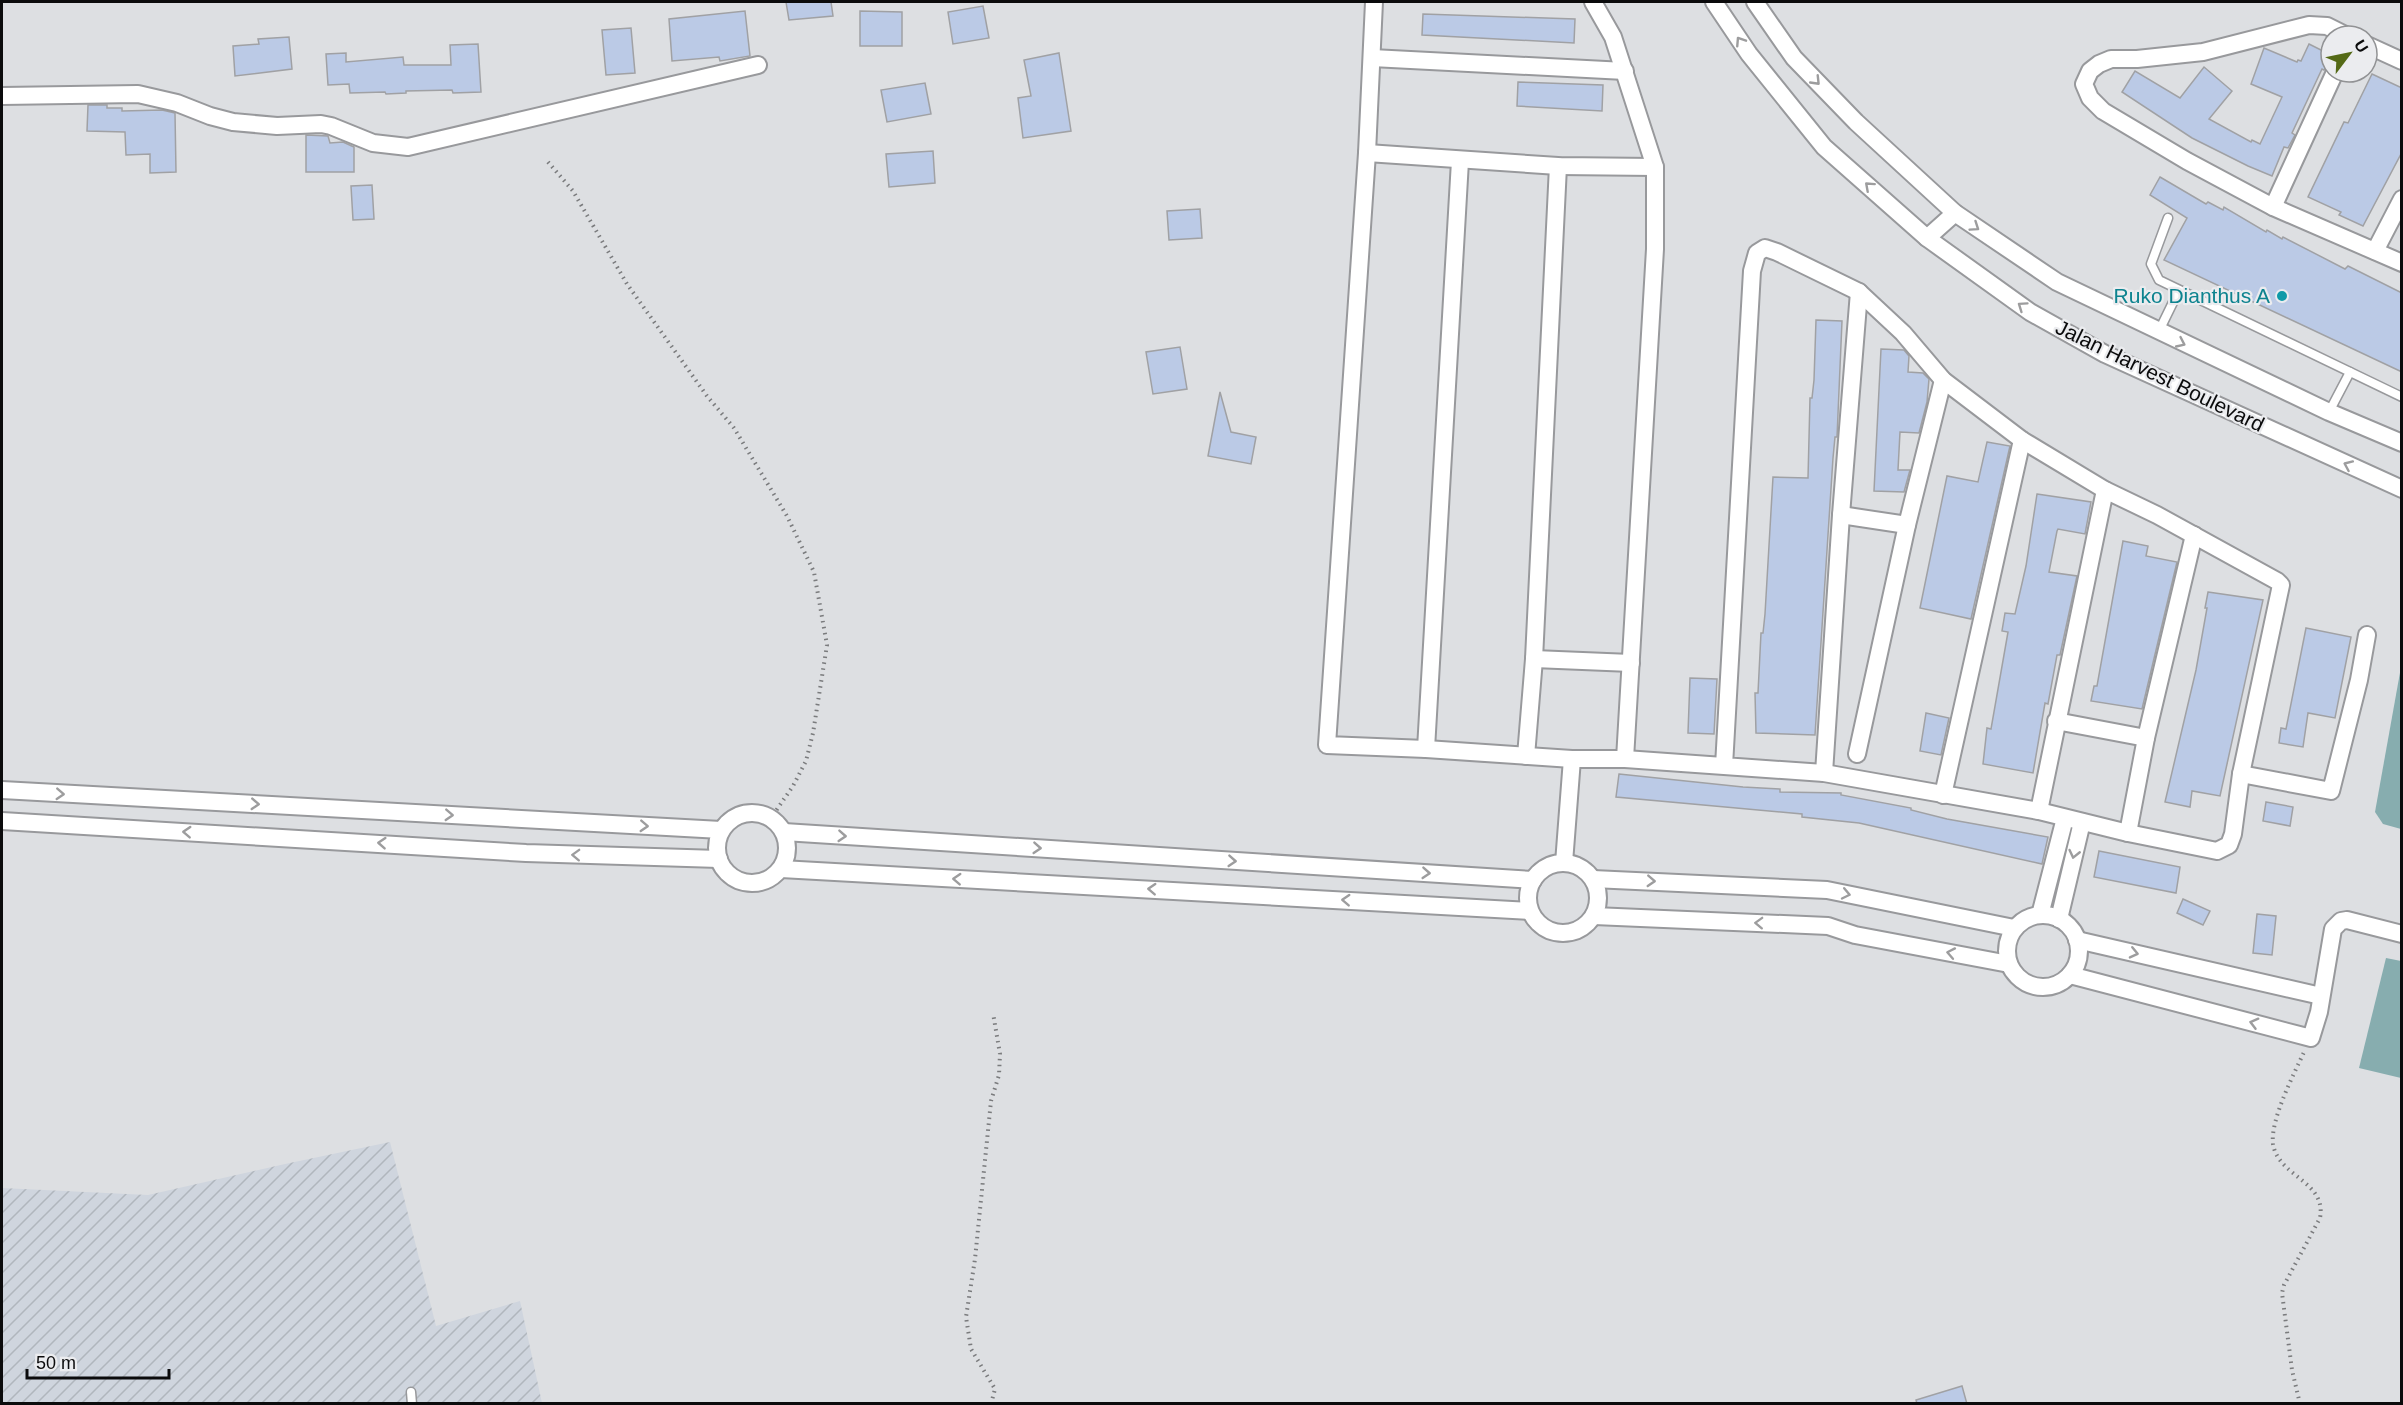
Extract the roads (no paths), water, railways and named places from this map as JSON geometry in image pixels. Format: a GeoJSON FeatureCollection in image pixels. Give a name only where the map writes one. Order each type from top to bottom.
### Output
{"type":"FeatureCollection","features":[{"type":"Feature","properties":{"kind":"street"},"geometry":{"type":"LineString","coordinates":[[1374,2],[1327,746],[1426,749],[1572,759],[1625,759],[1724,766],[1824,773],[2039,811],[2217,852],[2229,845],[2233,834],[2241,774],[2281,585],[2277,580],[2194,535],[2105,490],[2022,440],[1943,380],[1903,333],[1859,292],[1765,248],[1757,253],[1751,283],[1724,766]]}},
{"type":"Feature","properties":{"kind":"street"},"geometry":{"type":"LineString","coordinates":[[1593,2],[1613,37],[1655,167],[1655,249],[1625,759]]}},
{"type":"Feature","properties":{"kind":"street","name":"Jalan Harvest Boulevard"},"geometry":{"type":"LineString","coordinates":[[1714,2],[1749,54],[1824,147],[1927,238],[2030,312],[2105,354],[2402,489]]}},
{"type":"Feature","properties":{"kind":"street","name":"Jalan Harvest Boulevard"},"geometry":{"type":"LineString","coordinates":[[1755,2],[1794,58],[1856,122],[1955,213],[2056,282],[2158,333],[2402,443]]}},
{"type":"Feature","properties":{"kind":"street"},"geometry":{"type":"LineString","coordinates":[[2319,26],[2309,25],[2203,52],[2137,59],[2111,59],[2090,71],[2085,84],[2090,98],[2103,111],[2187,161],[2272,207],[2402,263]]}},
{"type":"Feature","properties":{"kind":"street"},"geometry":{"type":"LineString","coordinates":[[2379,50],[2402,61]]}},
{"type":"Feature","properties":{"kind":"street"},"geometry":{"type":"LineString","coordinates":[[1372,58],[1625,71]]}},
{"type":"Feature","properties":{"kind":"street"},"geometry":{"type":"LineString","coordinates":[[2,96],[138,94],[177,103],[233,122],[278,126],[321,124],[373,143],[408,147],[758,65]]}},
{"type":"Feature","properties":{"kind":"street"},"geometry":{"type":"LineString","coordinates":[[2272,207],[2329,84]]}},
{"type":"Feature","properties":{"kind":"street"},"geometry":{"type":"LineString","coordinates":[[1366,153],[1558,166],[1655,167]]}},
{"type":"Feature","properties":{"kind":"street"},"geometry":{"type":"LineString","coordinates":[[1426,749],[1460,161]]}},
{"type":"Feature","properties":{"kind":"street"},"geometry":{"type":"LineString","coordinates":[[1526,756],[1534,659],[1558,166]]}},
{"type":"Feature","properties":{"kind":"street"},"geometry":{"type":"LineString","coordinates":[[2375,251],[2402,199]]}},
{"type":"Feature","properties":{"kind":"street"},"geometry":{"type":"LineString","coordinates":[[1927,238],[1955,213]]}},
{"type":"Feature","properties":{"kind":"street"},"geometry":{"type":"LineString","coordinates":[[1824,773],[1859,292]]}},
{"type":"Feature","properties":{"kind":"street"},"geometry":{"type":"LineString","coordinates":[[1857,754],[1907,525],[1943,380]]}},
{"type":"Feature","properties":{"kind":"street"},"geometry":{"type":"LineString","coordinates":[[1943,795],[2022,440]]}},
{"type":"Feature","properties":{"kind":"street"},"geometry":{"type":"LineString","coordinates":[[2039,811],[2105,490]]}},
{"type":"Feature","properties":{"kind":"street"},"geometry":{"type":"LineString","coordinates":[[1841,515],[1907,525]]}},
{"type":"Feature","properties":{"kind":"street"},"geometry":{"type":"LineString","coordinates":[[2128,833],[2146,738],[2194,535]]}},
{"type":"Feature","properties":{"kind":"street"},"geometry":{"type":"LineString","coordinates":[[2241,774],[2331,791],[2359,680],[2367,635]]}},
{"type":"Feature","properties":{"kind":"street"},"geometry":{"type":"LineString","coordinates":[[1534,659],[1631,663]]}},
{"type":"Feature","properties":{"kind":"street"},"geometry":{"type":"LineString","coordinates":[[2056,721],[2146,738]]}},
{"type":"Feature","properties":{"kind":"street"},"geometry":{"type":"LineString","coordinates":[[1564,863],[1572,759]]}},
{"type":"Feature","properties":{"kind":"street"},"geometry":{"type":"LineString","coordinates":[[2,790],[721,830]]}},
{"type":"Feature","properties":{"kind":"street"},"geometry":{"type":"LineString","coordinates":[[753,812],[771,818],[784,832],[788,851],[781,869],[766,881],[747,883],[730,875],[719,859],[717,845],[721,830],[734,817],[753,812]]}},
{"type":"Feature","properties":{"kind":"street"},"geometry":{"type":"LineString","coordinates":[[2040,915],[2065,818]]}},
{"type":"Feature","properties":{"kind":"street"},"geometry":{"type":"LineString","coordinates":[[2,821],[525,853],[719,859]]}},
{"type":"Feature","properties":{"kind":"street"},"geometry":{"type":"LineString","coordinates":[[2060,919],[2082,822]]}},
{"type":"Feature","properties":{"kind":"street"},"geometry":{"type":"LineString","coordinates":[[784,832],[1533,880]]}},
{"type":"Feature","properties":{"kind":"street"},"geometry":{"type":"LineString","coordinates":[[1564,863],[1580,867],[1593,879],[1599,897],[1594,916],[1580,930],[1561,933],[1542,926],[1530,910],[1528,895],[1533,880],[1541,871],[1552,865],[1564,863]]}},
{"type":"Feature","properties":{"kind":"street"},"geometry":{"type":"LineString","coordinates":[[781,869],[1530,910]]}},
{"type":"Feature","properties":{"kind":"street"},"geometry":{"type":"LineString","coordinates":[[1593,879],[1827,890],[2014,928]]}},
{"type":"Feature","properties":{"kind":"street"},"geometry":{"type":"LineString","coordinates":[[2040,915],[2060,919],[2070,928],[2077,940],[2078,959],[2070,975],[2055,985],[2036,987],[2020,979],[2009,964],[2007,945],[2014,928],[2026,918],[2040,915]]}},
{"type":"Feature","properties":{"kind":"street"},"geometry":{"type":"LineString","coordinates":[[1594,916],[1828,926],[1856,934],[2009,964]]}},
{"type":"Feature","properties":{"kind":"street"},"geometry":{"type":"LineString","coordinates":[[2070,975],[2311,1038],[2333,929],[2341,921],[2347,920],[2402,934]]}},
{"type":"Feature","properties":{"kind":"street"},"geometry":{"type":"LineString","coordinates":[[2077,940],[2321,996]]}},
{"type":"Feature","properties":{"kind":"lane"},"geometry":{"type":"LineString","coordinates":[[2168,219],[2151,264],[2159,280],[2402,397]]}},
{"type":"Feature","properties":{"kind":"lane"},"geometry":{"type":"LineString","coordinates":[[2158,333],[2178,290]]}},
{"type":"Feature","properties":{"kind":"lane"},"geometry":{"type":"LineString","coordinates":[[2329,412],[2350,372]]}},
{"type":"Feature","properties":{"kind":"lane"},"geometry":{"type":"LineString","coordinates":[[411,1392],[412,1404]]}},
{"type":"Feature","properties":{"kind":"water"},"geometry":{"type":"Polygon","coordinates":[[[2401,667],[2401,829],[2383,824],[2375,812],[2401,667]]]}},
{"type":"Feature","properties":{"kind":"water"},"geometry":{"type":"Polygon","coordinates":[[[2386,958],[2401,961],[2401,1078],[2359,1068],[2386,958]]]}},
{"type":"Feature","properties":{"kind":"place","name":"Ruko Dianthus A"},"geometry":{"type":"Point","coordinates":[2282,296]}}]}
